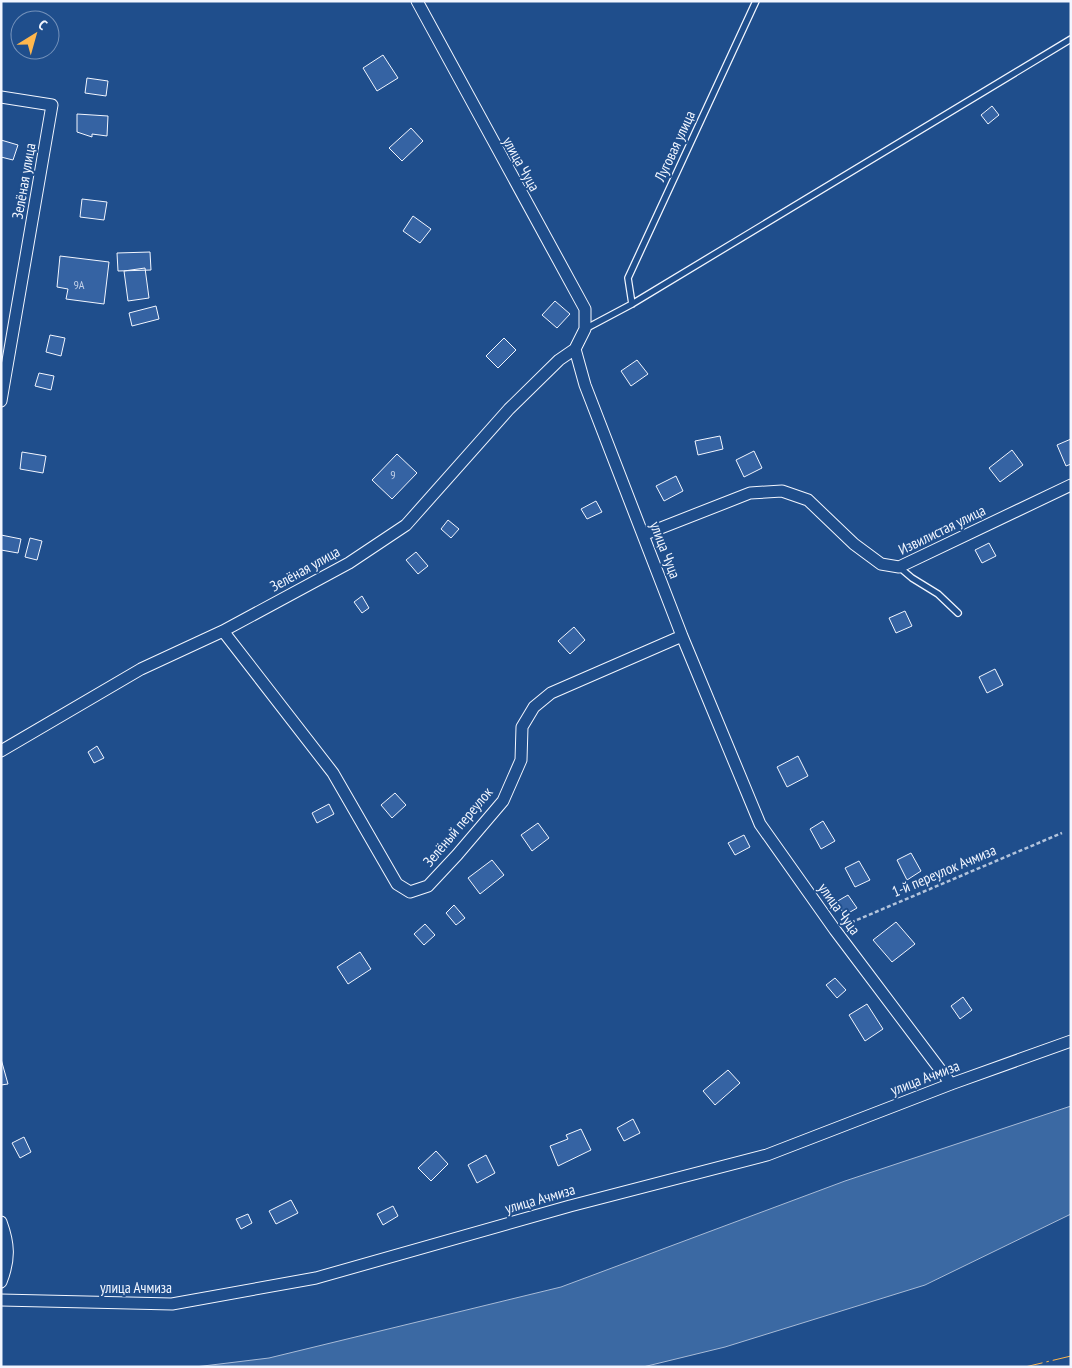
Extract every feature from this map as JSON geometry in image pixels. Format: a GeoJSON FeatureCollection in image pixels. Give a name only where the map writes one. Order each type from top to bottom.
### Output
{"type":"FeatureCollection","features":[{"type":"Feature","properties":{"kind":"street","name":"улица Чуца"},"geometry":{"type":"LineString","coordinates":[[417,1],[585,309],[585,330]]}},
{"type":"Feature","properties":{"kind":"street","name":"Зелёная улица"},"geometry":{"type":"LineString","coordinates":[[1,97],[52,106],[1,401]]}},
{"type":"Feature","properties":{"kind":"street"},"geometry":{"type":"LineString","coordinates":[[575,349],[585,330]]}},
{"type":"Feature","properties":{"kind":"street","name":"улица Чуца"},"geometry":{"type":"LineString","coordinates":[[575,349],[585,385],[682,636],[760,824],[835,930],[951,1084]]}},
{"type":"Feature","properties":{"kind":"street","name":"Зелёная улица"},"geometry":{"type":"LineString","coordinates":[[1,751],[141,669],[223,631],[349,563],[406,525],[509,409],[559,360],[575,349]]}},
{"type":"Feature","properties":{"kind":"street","name":"Извилистая улица"},"geometry":{"type":"LineString","coordinates":[[643,535],[750,493],[782,491],[808,500],[854,544],[881,564],[899,567],[1071,485]]}},
{"type":"Feature","properties":{"kind":"street","name":"Зелёный переулок"},"geometry":{"type":"LineString","coordinates":[[223,631],[333,773],[398,884],[410,892],[428,886],[503,801],[521,760],[522,727],[534,707],[551,694],[682,636]]}},
{"type":"Feature","properties":{"kind":"street","name":"улица Ачмиза"},"geometry":{"type":"LineString","coordinates":[[1,1300],[172,1304],[316,1278],[570,1206],[767,1155],[951,1084],[1071,1041]]}},
{"type":"Feature","properties":{"kind":"street"},"geometry":{"type":"LineString","coordinates":[[1,1222],[8,1242],[7,1268],[1,1282]]}},
{"type":"Feature","properties":{"kind":"lane","name":"Луговая улица"},"geometry":{"type":"LineString","coordinates":[[632,304],[628,278],[756,1]]}},
{"type":"Feature","properties":{"kind":"lane"},"geometry":{"type":"LineString","coordinates":[[585,330],[632,304],[1071,40]]}},
{"type":"Feature","properties":{"kind":"lane"},"geometry":{"type":"LineString","coordinates":[[899,567],[912,578],[938,594],[958,613]]}},
{"type":"Feature","properties":{"kind":"path","name":"1-й переулок Ачмиза"},"geometry":{"type":"LineString","coordinates":[[835,930],[1062,833]]}},
{"type":"Feature","properties":{"kind":"water"},"geometry":{"type":"Polygon","coordinates":[[[1071,1106],[1071,1214],[925,1285],[725,1347],[643,1367],[195,1367],[269,1358],[561,1287],[845,1181],[1071,1106]]]}},
{"type":"Feature","properties":{"kind":"building"},"geometry":{"type":"Polygon","coordinates":[[[383,55],[398,78],[377,91],[363,68],[383,55]]]}},
{"type":"Feature","properties":{"kind":"building"},"geometry":{"type":"Polygon","coordinates":[[[87,78],[108,81],[106,96],[85,93],[87,78]]]}},
{"type":"Feature","properties":{"kind":"building"},"geometry":{"type":"Polygon","coordinates":[[[992,106],[999,115],[988,124],[981,115],[992,106]]]}},
{"type":"Feature","properties":{"kind":"building"},"geometry":{"type":"Polygon","coordinates":[[[77,114],[108,116],[107,136],[92,134],[92,137],[77,132],[77,114]]]}},
{"type":"Feature","properties":{"kind":"building"},"geometry":{"type":"Polygon","coordinates":[[[411,128],[423,141],[402,161],[389,148],[411,128]]]}},
{"type":"Feature","properties":{"kind":"building"},"geometry":{"type":"Polygon","coordinates":[[[1,140],[18,145],[13,160],[1,157],[1,140]]]}},
{"type":"Feature","properties":{"kind":"building"},"geometry":{"type":"Polygon","coordinates":[[[82,199],[107,202],[104,220],[80,217],[82,199]]]}},
{"type":"Feature","properties":{"kind":"building"},"geometry":{"type":"Polygon","coordinates":[[[413,216],[431,229],[420,243],[403,231],[413,216]]]}},
{"type":"Feature","properties":{"kind":"building"},"geometry":{"type":"Polygon","coordinates":[[[150,252],[151,270],[118,271],[117,253],[150,252]]]}},
{"type":"Feature","properties":{"kind":"building"},"geometry":{"type":"Polygon","coordinates":[[[60,256],[109,262],[104,304],[66,299],[68,289],[57,287],[60,256]]]}},
{"type":"Feature","properties":{"kind":"building"},"geometry":{"type":"Polygon","coordinates":[[[145,268],[149,298],[128,301],[124,271],[145,268]]]}},
{"type":"Feature","properties":{"kind":"building"},"geometry":{"type":"Polygon","coordinates":[[[555,301],[570,314],[557,328],[542,315],[555,301]]]}},
{"type":"Feature","properties":{"kind":"building"},"geometry":{"type":"Polygon","coordinates":[[[156,306],[159,319],[132,326],[129,313],[156,306]]]}},
{"type":"Feature","properties":{"kind":"building"},"geometry":{"type":"Polygon","coordinates":[[[50,335],[65,338],[61,356],[46,352],[50,335]]]}},
{"type":"Feature","properties":{"kind":"building"},"geometry":{"type":"Polygon","coordinates":[[[504,338],[516,350],[498,368],[486,356],[504,338]]]}},
{"type":"Feature","properties":{"kind":"building"},"geometry":{"type":"Polygon","coordinates":[[[637,360],[648,374],[631,386],[621,371],[637,360]]]}},
{"type":"Feature","properties":{"kind":"building"},"geometry":{"type":"Polygon","coordinates":[[[39,373],[54,376],[51,390],[35,386],[39,373]]]}},
{"type":"Feature","properties":{"kind":"building"},"geometry":{"type":"Polygon","coordinates":[[[720,436],[723,449],[698,455],[695,441],[720,436]]]}},
{"type":"Feature","properties":{"kind":"building"},"geometry":{"type":"Polygon","coordinates":[[[1071,439],[1071,464],[1066,466],[1057,445],[1071,439]]]}},
{"type":"Feature","properties":{"kind":"building"},"geometry":{"type":"Polygon","coordinates":[[[1012,450],[1023,465],[1000,482],[989,468],[1012,450]]]}},
{"type":"Feature","properties":{"kind":"building"},"geometry":{"type":"Polygon","coordinates":[[[754,451],[762,468],[744,477],[736,460],[754,451]]]}},
{"type":"Feature","properties":{"kind":"building"},"geometry":{"type":"Polygon","coordinates":[[[22,452],[46,456],[43,473],[20,469],[22,452]]]}},
{"type":"Feature","properties":{"kind":"building"},"geometry":{"type":"Polygon","coordinates":[[[397,454],[417,473],[392,499],[372,480],[397,454]]]}},
{"type":"Feature","properties":{"kind":"building"},"geometry":{"type":"Polygon","coordinates":[[[676,476],[683,491],[664,501],[656,486],[676,476]]]}},
{"type":"Feature","properties":{"kind":"building"},"geometry":{"type":"Polygon","coordinates":[[[596,501],[602,512],[587,519],[581,509],[596,501]]]}},
{"type":"Feature","properties":{"kind":"building"},"geometry":{"type":"Polygon","coordinates":[[[448,520],[459,529],[451,538],[441,529],[448,520]]]}},
{"type":"Feature","properties":{"kind":"building"},"geometry":{"type":"Polygon","coordinates":[[[1,535],[21,539],[18,553],[1,550],[1,535]]]}},
{"type":"Feature","properties":{"kind":"building"},"geometry":{"type":"Polygon","coordinates":[[[30,538],[42,541],[37,560],[25,557],[30,538]]]}},
{"type":"Feature","properties":{"kind":"building"},"geometry":{"type":"Polygon","coordinates":[[[989,543],[996,556],[982,563],[975,550],[989,543]]]}},
{"type":"Feature","properties":{"kind":"building"},"geometry":{"type":"Polygon","coordinates":[[[416,552],[428,566],[418,574],[406,560],[416,552]]]}},
{"type":"Feature","properties":{"kind":"building"},"geometry":{"type":"Polygon","coordinates":[[[362,596],[369,608],[362,613],[354,602],[362,596]]]}},
{"type":"Feature","properties":{"kind":"building"},"geometry":{"type":"Polygon","coordinates":[[[905,611],[912,626],[896,633],[889,618],[905,611]]]}},
{"type":"Feature","properties":{"kind":"building"},"geometry":{"type":"Polygon","coordinates":[[[574,627],[585,640],[570,654],[558,641],[574,627]]]}},
{"type":"Feature","properties":{"kind":"building"},"geometry":{"type":"Polygon","coordinates":[[[995,669],[1003,685],[987,693],[979,677],[995,669]]]}},
{"type":"Feature","properties":{"kind":"building"},"geometry":{"type":"Polygon","coordinates":[[[97,746],[104,758],[94,763],[88,752],[97,746]]]}},
{"type":"Feature","properties":{"kind":"building"},"geometry":{"type":"Polygon","coordinates":[[[798,756],[808,776],[787,787],[777,767],[798,756]]]}},
{"type":"Feature","properties":{"kind":"building"},"geometry":{"type":"Polygon","coordinates":[[[395,793],[406,805],[392,818],[381,805],[395,793]]]}},
{"type":"Feature","properties":{"kind":"building"},"geometry":{"type":"Polygon","coordinates":[[[329,804],[334,814],[317,823],[312,813],[329,804]]]}},
{"type":"Feature","properties":{"kind":"building"},"geometry":{"type":"Polygon","coordinates":[[[823,821],[835,841],[821,849],[810,829],[823,821]]]}},
{"type":"Feature","properties":{"kind":"building"},"geometry":{"type":"Polygon","coordinates":[[[538,823],[549,838],[532,851],[521,835],[538,823]]]}},
{"type":"Feature","properties":{"kind":"building"},"geometry":{"type":"Polygon","coordinates":[[[744,835],[750,847],[735,855],[728,843],[744,835]]]}},
{"type":"Feature","properties":{"kind":"building"},"geometry":{"type":"Polygon","coordinates":[[[911,853],[921,871],[907,880],[897,860],[911,853]]]}},
{"type":"Feature","properties":{"kind":"building"},"geometry":{"type":"Polygon","coordinates":[[[492,860],[504,875],[480,894],[468,878],[492,860]]]}},
{"type":"Feature","properties":{"kind":"building"},"geometry":{"type":"Polygon","coordinates":[[[859,861],[870,880],[855,887],[845,868],[859,861]]]}},
{"type":"Feature","properties":{"kind":"building"},"geometry":{"type":"Polygon","coordinates":[[[848,895],[857,908],[845,915],[836,902],[848,895]]]}},
{"type":"Feature","properties":{"kind":"building"},"geometry":{"type":"Polygon","coordinates":[[[454,905],[465,918],[456,925],[446,913],[454,905]]]}},
{"type":"Feature","properties":{"kind":"building"},"geometry":{"type":"Polygon","coordinates":[[[896,922],[915,944],[892,962],[873,940],[896,922]]]}},
{"type":"Feature","properties":{"kind":"building"},"geometry":{"type":"Polygon","coordinates":[[[425,924],[435,935],[424,945],[414,934],[425,924]]]}},
{"type":"Feature","properties":{"kind":"building"},"geometry":{"type":"Polygon","coordinates":[[[360,952],[371,969],[348,984],[337,967],[360,952]]]}},
{"type":"Feature","properties":{"kind":"building"},"geometry":{"type":"Polygon","coordinates":[[[835,978],[846,990],[837,998],[826,985],[835,978]]]}},
{"type":"Feature","properties":{"kind":"building"},"geometry":{"type":"Polygon","coordinates":[[[963,997],[972,1010],[960,1019],[951,1006],[963,997]]]}},
{"type":"Feature","properties":{"kind":"building"},"geometry":{"type":"Polygon","coordinates":[[[867,1004],[883,1029],[865,1041],[849,1015],[867,1004]]]}},
{"type":"Feature","properties":{"kind":"building"},"geometry":{"type":"Polygon","coordinates":[[[1,1059],[8,1084],[1,1085],[1,1059]]]}},
{"type":"Feature","properties":{"kind":"building"},"geometry":{"type":"Polygon","coordinates":[[[728,1070],[740,1083],[715,1105],[703,1091],[728,1070]]]}},
{"type":"Feature","properties":{"kind":"building"},"geometry":{"type":"Polygon","coordinates":[[[633,1119],[640,1133],[624,1141],[617,1128],[633,1119]]]}},
{"type":"Feature","properties":{"kind":"building"},"geometry":{"type":"Polygon","coordinates":[[[581,1129],[591,1150],[558,1166],[550,1146],[568,1139],[566,1135],[581,1129]]]}},
{"type":"Feature","properties":{"kind":"building"},"geometry":{"type":"Polygon","coordinates":[[[24,1137],[31,1152],[20,1158],[12,1143],[24,1137]]]}},
{"type":"Feature","properties":{"kind":"building"},"geometry":{"type":"Polygon","coordinates":[[[436,1151],[448,1164],[431,1181],[418,1168],[436,1151]]]}},
{"type":"Feature","properties":{"kind":"building"},"geometry":{"type":"Polygon","coordinates":[[[486,1155],[495,1173],[477,1183],[468,1165],[486,1155]]]}},
{"type":"Feature","properties":{"kind":"building"},"geometry":{"type":"Polygon","coordinates":[[[291,1200],[298,1213],[276,1224],[269,1211],[291,1200]]]}},
{"type":"Feature","properties":{"kind":"building"},"geometry":{"type":"Polygon","coordinates":[[[393,1206],[398,1216],[383,1225],[377,1214],[393,1206]]]}},
{"type":"Feature","properties":{"kind":"building"},"geometry":{"type":"Polygon","coordinates":[[[248,1214],[252,1223],[241,1229],[236,1219],[248,1214]]]}},
{"type":"Feature","properties":{"kind":"power"},"geometry":{"type":"LineString","coordinates":[[1025,1367],[1071,1356]]}}]}
